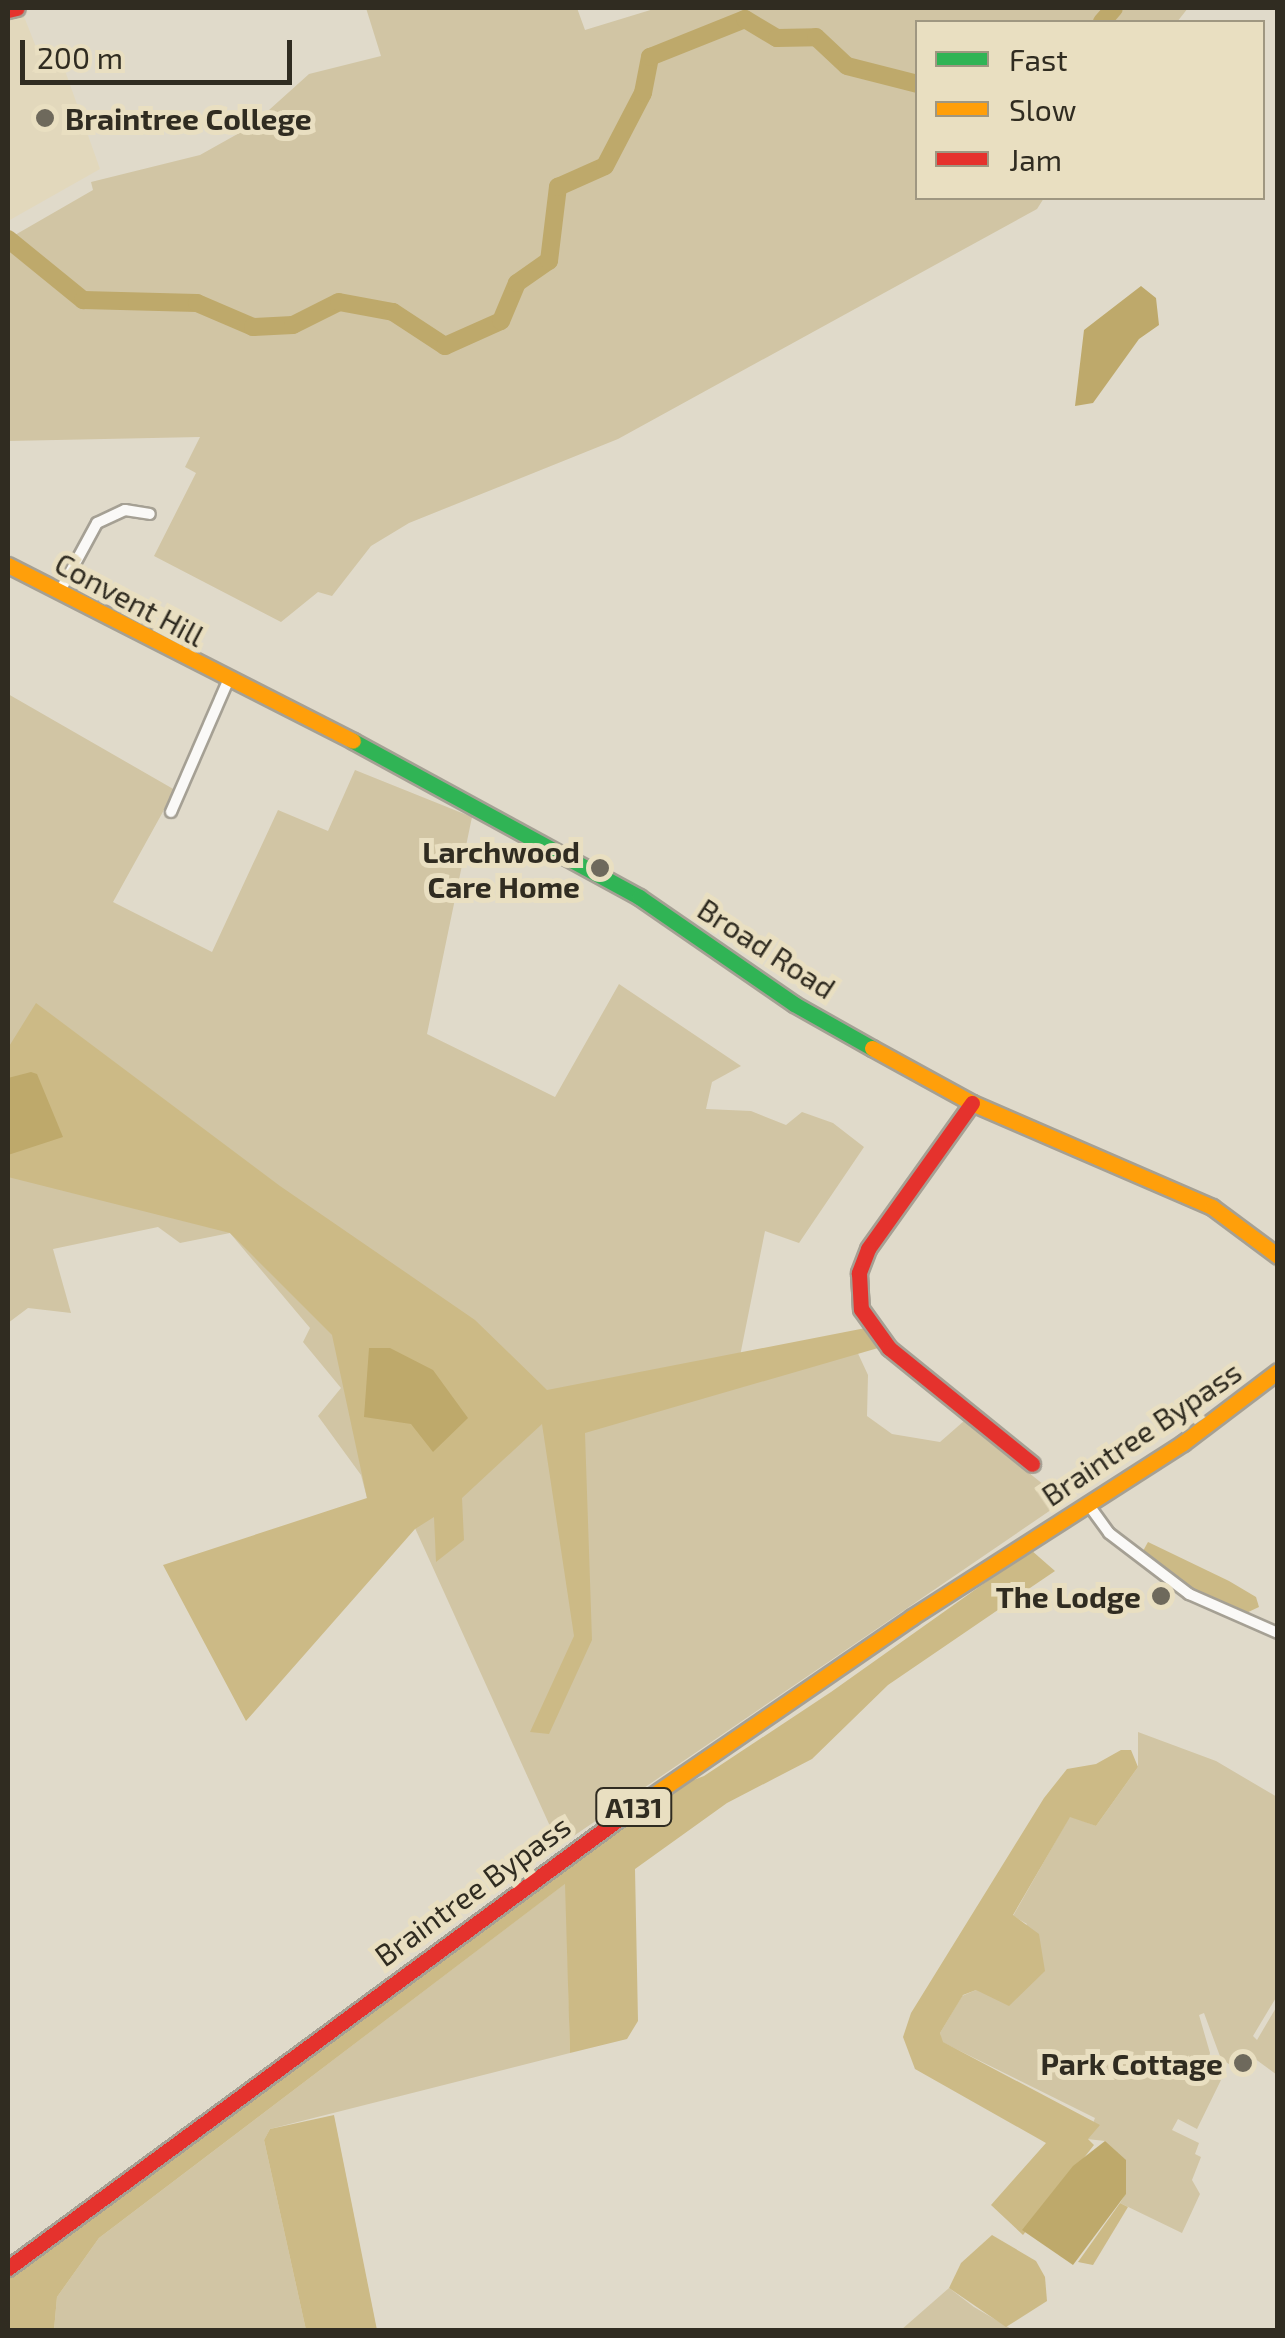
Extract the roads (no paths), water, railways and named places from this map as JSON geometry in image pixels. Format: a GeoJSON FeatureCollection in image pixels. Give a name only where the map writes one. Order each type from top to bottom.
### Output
{"type":"FeatureCollection","features":[{"type":"Feature","properties":{"kind":"main road"},"geometry":{"type":"LineString","coordinates":[[8,10],[17,8]]}},
{"type":"Feature","properties":{"kind":"main road","name":"Convent Hill"},"geometry":{"type":"LineString","coordinates":[[8,566],[228,681]]}},
{"type":"Feature","properties":{"kind":"main road","name":"Broad Road"},"geometry":{"type":"LineString","coordinates":[[228,681],[542,840],[653,906],[770,990],[972,1103],[1212,1206],[1278,1256]]}},
{"type":"Feature","properties":{"kind":"main road"},"geometry":{"type":"LineString","coordinates":[[972,1103],[868,1249],[858,1294],[876,1336],[1032,1464]]}},
{"type":"Feature","properties":{"kind":"main road","name":"Braintree Bypass"},"geometry":{"type":"LineString","coordinates":[[8,2268],[597,1833],[1088,1504],[1277,1372]]}},
{"type":"Feature","properties":{"kind":"street"},"geometry":{"type":"LineString","coordinates":[[59,593],[97,523],[124,510],[150,514]]}},
{"type":"Feature","properties":{"kind":"street"},"geometry":{"type":"LineString","coordinates":[[171,812],[228,681]]}},
{"type":"Feature","properties":{"kind":"street"},"geometry":{"type":"LineString","coordinates":[[1088,1504],[1109,1533],[1188,1594],[1278,1633]]}},
{"type":"Feature","properties":{"kind":"waterway"},"geometry":{"type":"LineString","coordinates":[[1104,20],[1114,8]]}},
{"type":"Feature","properties":{"kind":"waterway"},"geometry":{"type":"LineString","coordinates":[[8,239],[83,300],[197,303],[253,327],[293,325],[339,302],[393,312],[445,346],[501,321],[517,283],[549,261],[558,187],[605,166],[643,93],[650,57],[745,19],[777,38],[816,37],[847,66],[915,83]]}},
{"type":"Feature","properties":{"kind":"place","name":"Braintree College"},"geometry":{"type":"Point","coordinates":[45,118]}},
{"type":"Feature","properties":{"kind":"place","name":"Larchwood Care Home"},"geometry":{"type":"Point","coordinates":[600,868]}},
{"type":"Feature","properties":{"kind":"place","name":"The Lodge"},"geometry":{"type":"Point","coordinates":[1161,1596]}},
{"type":"Feature","properties":{"kind":"place","name":"Park Cottage"},"geometry":{"type":"Point","coordinates":[1243,2063]}}]}
